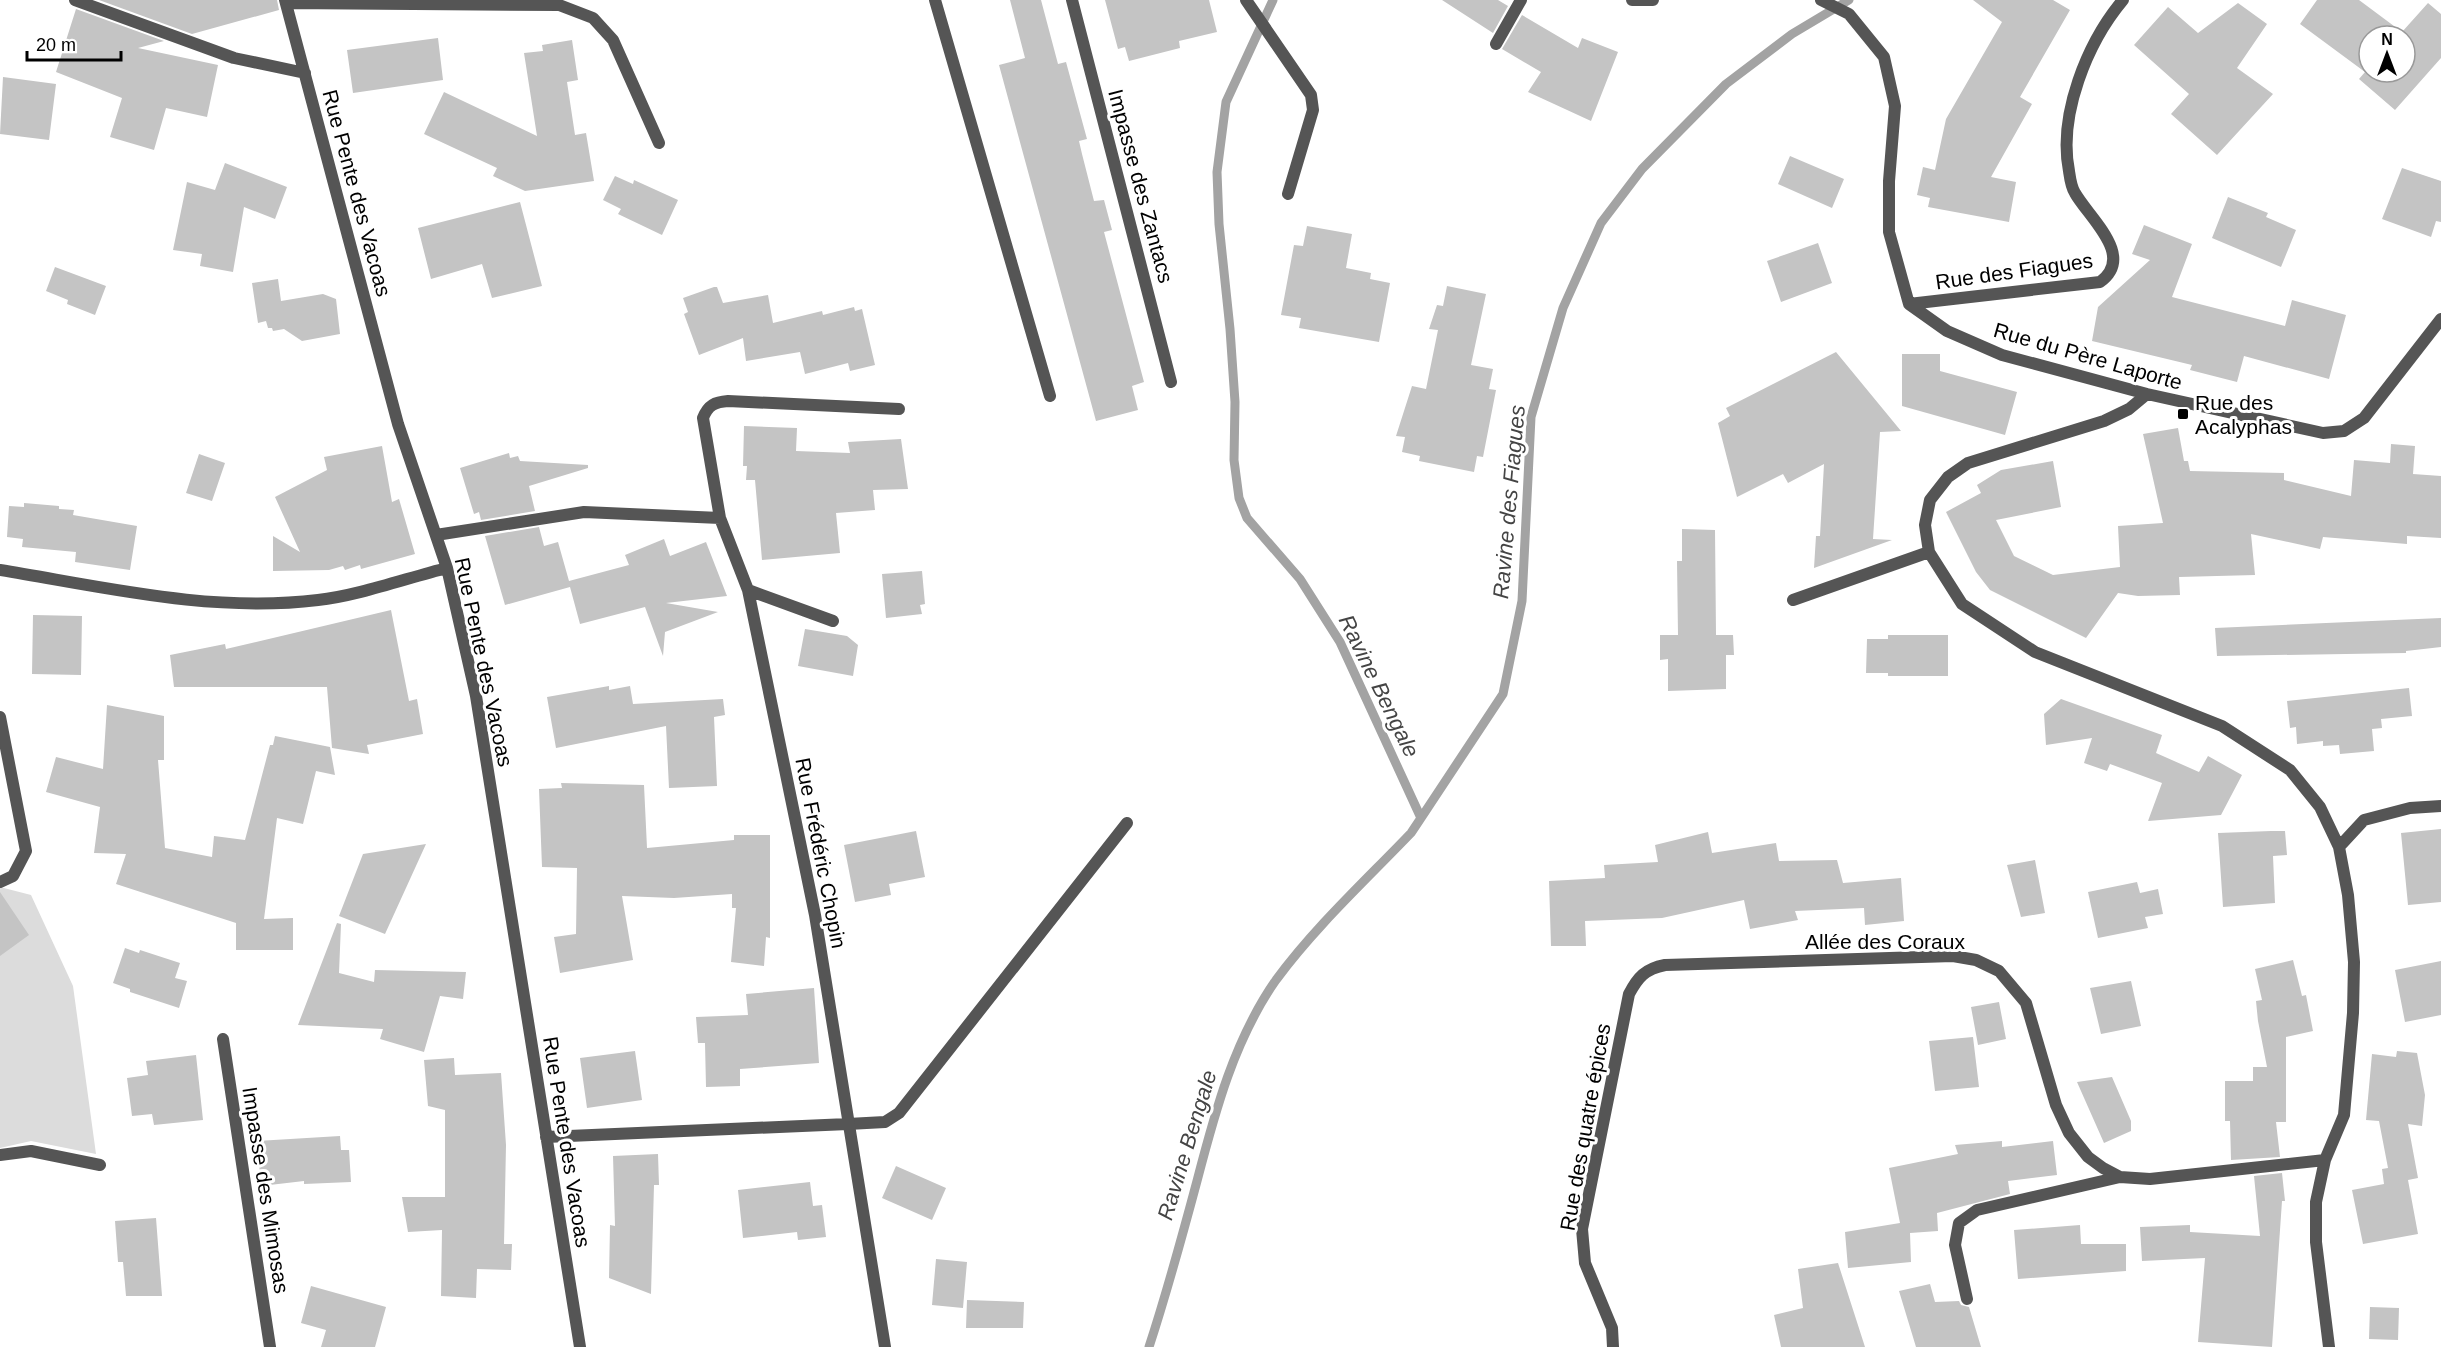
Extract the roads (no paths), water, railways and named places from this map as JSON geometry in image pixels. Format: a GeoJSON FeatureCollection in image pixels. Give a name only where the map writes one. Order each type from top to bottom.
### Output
{"type":"FeatureCollection","features":[{"type":"Feature","properties":{"kind":"street"},"geometry":{"type":"LineString","coordinates":[[75,0],[234,58],[305,73]]}},
{"type":"Feature","properties":{"kind":"street"},"geometry":{"type":"LineString","coordinates":[[935,0],[1050,396]]}},
{"type":"Feature","properties":{"kind":"street","name":"Impasse des Zantacs"},"geometry":{"type":"LineString","coordinates":[[1072,0],[1171,382]]}},
{"type":"Feature","properties":{"kind":"street"},"geometry":{"type":"LineString","coordinates":[[1246,0],[1311,95],[1313,110],[1288,194]]}},
{"type":"Feature","properties":{"kind":"street"},"geometry":{"type":"LineString","coordinates":[[1496,44],[1521,0]]}},
{"type":"Feature","properties":{"kind":"street"},"geometry":{"type":"LineString","coordinates":[[1632,0],[1653,0]]}},
{"type":"Feature","properties":{"kind":"street"},"geometry":{"type":"LineString","coordinates":[[1821,0],[1849,14],[1884,57],[1895,106],[1889,181],[1889,232],[1909,304]]}},
{"type":"Feature","properties":{"kind":"street","name":"Rue des Fiagues"},"geometry":{"type":"LineString","coordinates":[[1909,304],[2100,282],[2108,276],[2114,261],[2105,233],[2074,192],[2067,162],[2066,124],[2071,102],[2098,39],[2123,0]]}},
{"type":"Feature","properties":{"kind":"street"},"geometry":{"type":"LineString","coordinates":[[285,2],[559,5],[593,18],[613,40],[659,143]]}},
{"type":"Feature","properties":{"kind":"street","name":"Rue Pente des Vacoas"},"geometry":{"type":"LineString","coordinates":[[285,2],[398,424],[447,568],[476,696],[580,1347]]}},
{"type":"Feature","properties":{"kind":"street","name":"Rue du Père Laporte"},"geometry":{"type":"LineString","coordinates":[[1909,304],[1947,332],[2002,355],[2146,394],[2300,430],[2323,433],[2344,431],[2364,418],[2441,319]]}},
{"type":"Feature","properties":{"kind":"street"},"geometry":{"type":"LineString","coordinates":[[2146,394],[2129,409],[2104,421],[1968,463],[1948,477],[1930,500],[1925,525],[1929,552],[1962,604],[2035,652],[2222,726],[2290,770],[2320,807],[2339,847],[2348,895],[2354,962],[2353,1013],[2344,1115],[2325,1160],[2316,1202],[2316,1242],[2329,1347]]}},
{"type":"Feature","properties":{"kind":"street","name":"Rue Frédéric Chopin"},"geometry":{"type":"LineString","coordinates":[[885,1347],[815,915],[748,590],[720,518],[703,418],[706,409],[716,402],[899,409]]}},
{"type":"Feature","properties":{"kind":"street"},"geometry":{"type":"LineString","coordinates":[[436,535],[584,512],[720,518]]}},
{"type":"Feature","properties":{"kind":"street"},"geometry":{"type":"LineString","coordinates":[[1793,600],[1929,552]]}},
{"type":"Feature","properties":{"kind":"street"},"geometry":{"type":"LineString","coordinates":[[0,570],[189,600],[256,604],[320,600],[447,568]]}},
{"type":"Feature","properties":{"kind":"street"},"geometry":{"type":"LineString","coordinates":[[748,590],[833,621]]}},
{"type":"Feature","properties":{"kind":"street"},"geometry":{"type":"LineString","coordinates":[[0,717],[26,851],[13,876],[0,882]]}},
{"type":"Feature","properties":{"kind":"street"},"geometry":{"type":"LineString","coordinates":[[2339,847],[2364,820],[2410,808],[2441,806]]}},
{"type":"Feature","properties":{"kind":"street"},"geometry":{"type":"LineString","coordinates":[[546,1137],[885,1122],[894,1118],[1127,823]]}},
{"type":"Feature","properties":{"kind":"street","name":"Allée des Coraux"},"geometry":{"type":"LineString","coordinates":[[1665,965],[1953,956],[1976,960],[1999,971],[2026,1003],[2056,1105],[2069,1133],[2088,1157],[2120,1177]]}},
{"type":"Feature","properties":{"kind":"street","name":"Rue des quatre épices"},"geometry":{"type":"LineString","coordinates":[[1613,1347],[1612,1328],[1585,1263],[1582,1229],[1629,994],[1639,976],[1653,968],[1665,965]]}},
{"type":"Feature","properties":{"kind":"street","name":"Impasse des Mimosas"},"geometry":{"type":"LineString","coordinates":[[223,1039],[270,1347]]}},
{"type":"Feature","properties":{"kind":"street"},"geometry":{"type":"LineString","coordinates":[[0,1155],[31,1151],[100,1165]]}},
{"type":"Feature","properties":{"kind":"street","name":"Allée des Coraux"},"geometry":{"type":"LineString","coordinates":[[1967,1299],[1955,1245],[1959,1223],[1977,1210],[2120,1177],[2151,1179],[2325,1160]]}},
{"type":"Feature","properties":{"kind":"waterway","name":"Ravine Bengale"},"geometry":{"type":"LineString","coordinates":[[1149,1347],[1219,1103],[1248,1027],[1261,1003],[1291,960],[1411,833],[1421,818],[1340,642],[1300,579],[1247,518],[1239,498],[1234,460],[1235,402],[1219,224],[1217,172],[1226,102],[1273,0]]}},
{"type":"Feature","properties":{"kind":"waterway","name":"Ravine des Fiagues"},"geometry":{"type":"LineString","coordinates":[[1421,818],[1503,694],[1522,601],[1531,417],[1563,308],[1601,223],[1642,169],[1726,84],[1792,34],[1849,0]]}},
{"type":"Feature","properties":{"kind":"place","name":"Rue des Acalyphas"},"geometry":{"type":"Point","coordinates":[2183,414]}}]}
